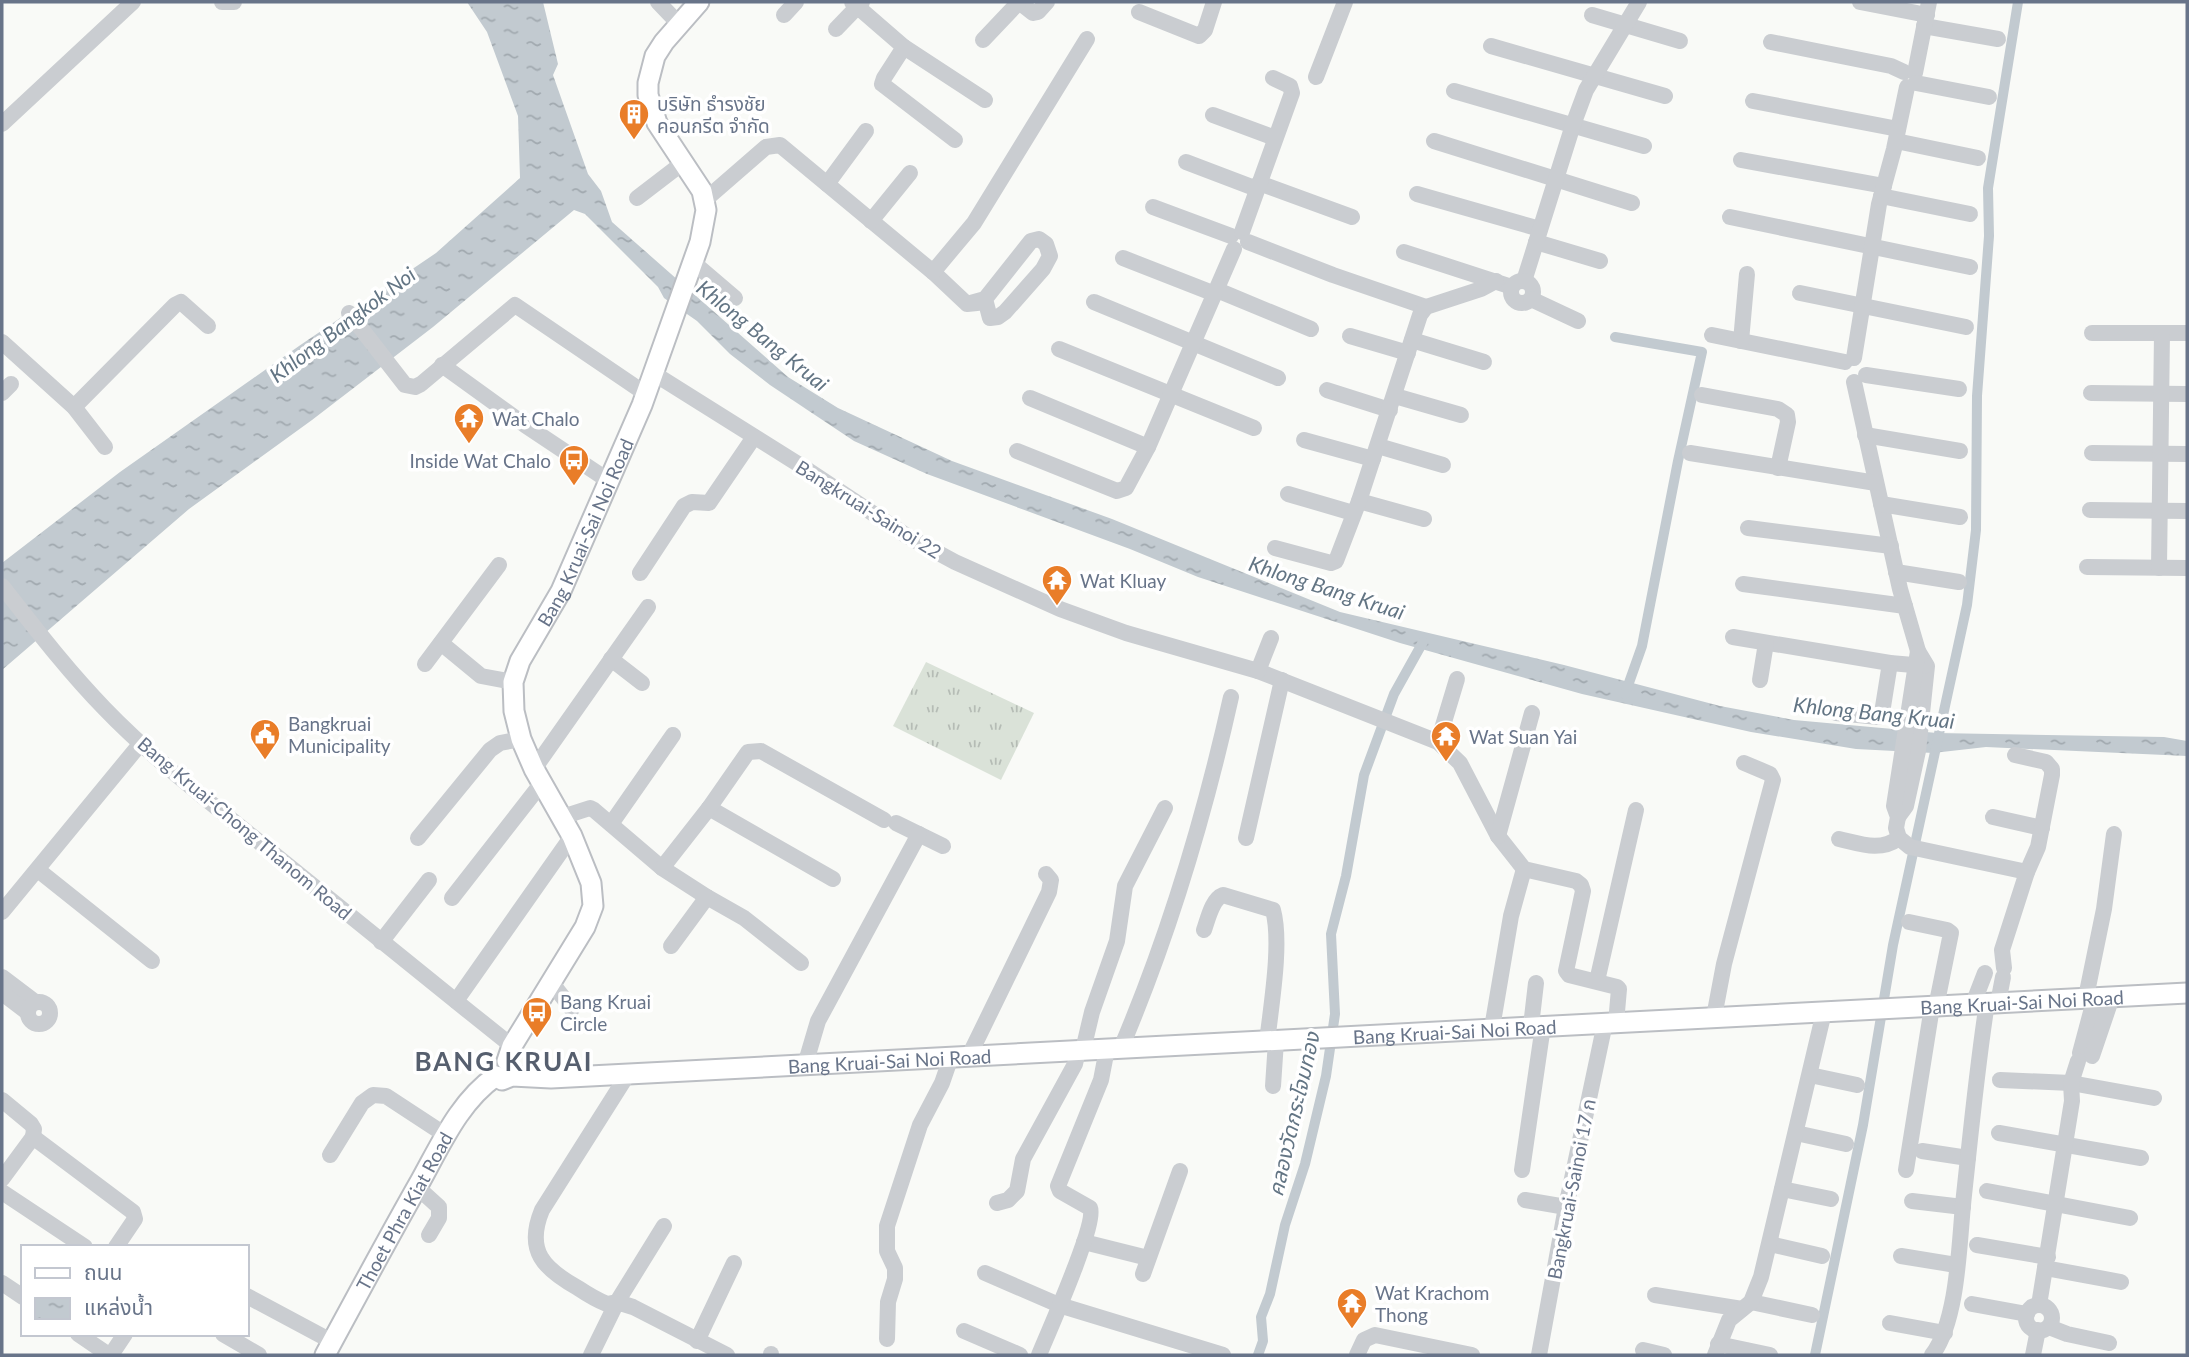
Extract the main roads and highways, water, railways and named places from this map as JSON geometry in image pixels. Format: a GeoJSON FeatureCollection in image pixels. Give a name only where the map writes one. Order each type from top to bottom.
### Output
{"type":"FeatureCollection","features":[{"type":"Feature","properties":{"kind":"main road","name":"Bang Kruai-Sai Noi Road"},"geometry":{"type":"LineString","coordinates":[[699,2],[655,56],[648,83],[648,95],[657,123],[698,183],[705,200],[705,221],[693,266],[665,336],[646,394],[609,481],[561,591],[520,661],[513,682],[514,711],[521,739],[537,776],[572,836],[592,883],[593,906],[585,927],[551,982],[507,1065],[539,1078],[2187,993]]}},
{"type":"Feature","properties":{"kind":"main road"},"geometry":{"type":"LineString","coordinates":[[507,1065],[516,1061],[522,1069],[539,1078]]}},
{"type":"Feature","properties":{"kind":"main road","name":"Thoet Phra Kiat Road"},"geometry":{"type":"LineString","coordinates":[[329,1349],[356,1295],[461,1109],[507,1065]]}},
{"type":"Feature","properties":{"kind":"main road"},"geometry":{"type":"LineString","coordinates":[[478,1090],[527,1084],[539,1078]]}},
{"type":"Feature","properties":{"kind":"water","name":"Khlong Bangkok Noi"},"geometry":{"type":"Polygon","coordinates":[[[467,2],[543,2],[558,64],[553,75],[588,174],[601,191],[612,222],[788,377],[838,408],[952,461],[1112,519],[1340,612],[1564,665],[1720,706],[1794,720],[1937,733],[2164,737],[2187,741],[2187,756],[1986,747],[1933,753],[1856,749],[1751,732],[1582,694],[1400,643],[1198,577],[927,474],[854,441],[770,385],[730,354],[697,321],[664,298],[658,287],[585,214],[574,210],[433,327],[312,420],[189,509],[2,670],[2,563],[120,472],[436,253],[520,178],[518,116],[487,32],[467,2]]]}},
{"type":"Feature","properties":{"kind":"waterway","name":"Khlong Bang Kruai"},"geometry":{"type":"LineString","coordinates":[[1815,1355],[1863,1125],[1893,945],[1967,605],[1976,530],[1977,396],[1989,236],[1988,188],[2018,2]]}},
{"type":"Feature","properties":{"kind":"waterway"},"geometry":{"type":"LineString","coordinates":[[1615,337],[1702,352],[1642,646],[1625,694]]}},
{"type":"Feature","properties":{"kind":"waterway","name":"คลองวัดกระโจมทอง"},"geometry":{"type":"LineString","coordinates":[[1258,1355],[1263,1341],[1261,1317],[1270,1294],[1285,1225],[1305,1164],[1326,1076],[1335,1014],[1331,934],[1346,876],[1364,775],[1394,694],[1423,642]]}},
{"type":"Feature","properties":{"kind":"place","name":"บริษัท ธำรงชัย คอนกรีต จำกัด"},"geometry":{"type":"Point","coordinates":[634,141]}},
{"type":"Feature","properties":{"kind":"place","name":"Wat Chalo"},"geometry":{"type":"Point","coordinates":[469,445]}},
{"type":"Feature","properties":{"kind":"place","name":"Inside Wat Chalo"},"geometry":{"type":"Point","coordinates":[574,487]}},
{"type":"Feature","properties":{"kind":"place","name":"Wat Kluay"},"geometry":{"type":"Point","coordinates":[1057,607]}},
{"type":"Feature","properties":{"kind":"place","name":"Bangkruai Municipality"},"geometry":{"type":"Point","coordinates":[265,761]}},
{"type":"Feature","properties":{"kind":"place","name":"Wat Suan Yai"},"geometry":{"type":"Point","coordinates":[1446,763]}},
{"type":"Feature","properties":{"kind":"place","name":"Bang Kruai Circle"},"geometry":{"type":"Point","coordinates":[537,1039]}},
{"type":"Feature","properties":{"kind":"place","name":"Wat Krachom Thong"},"geometry":{"type":"Point","coordinates":[1352,1330]}},
{"type":"Feature","properties":{"kind":"district","name":"BANG KRUAI"},"geometry":{"type":"Point","coordinates":[504,1061]}}]}
